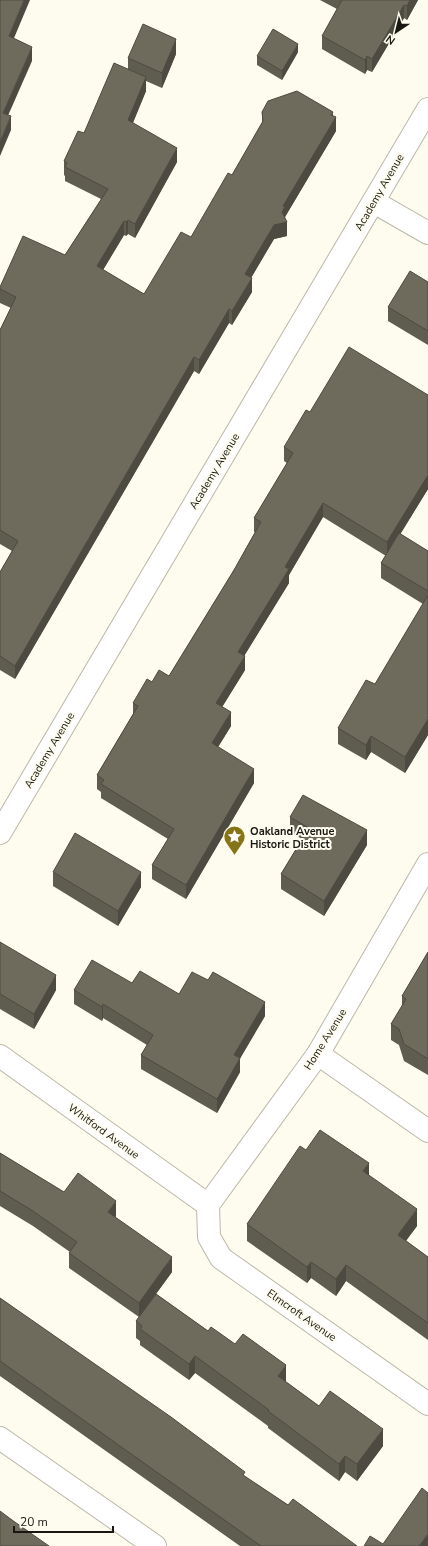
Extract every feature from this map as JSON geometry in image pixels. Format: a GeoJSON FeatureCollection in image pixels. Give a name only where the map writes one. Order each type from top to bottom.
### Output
{"type":"FeatureCollection","features":[{"type":"Feature","properties":{"kind":"street","name":"Academy Avenue"},"geometry":{"type":"LineString","coordinates":[[0,833],[428,109]]}},
{"type":"Feature","properties":{"kind":"street"},"geometry":{"type":"LineString","coordinates":[[374,202],[428,233]]}},
{"type":"Feature","properties":{"kind":"street","name":"Home Avenue"},"geometry":{"type":"LineString","coordinates":[[208,1206],[318,1054],[428,864]]}},
{"type":"Feature","properties":{"kind":"street"},"geometry":{"type":"LineString","coordinates":[[318,1054],[428,1131]]}},
{"type":"Feature","properties":{"kind":"street","name":"Whitford Avenue"},"geometry":{"type":"LineString","coordinates":[[0,1056],[208,1206]]}},
{"type":"Feature","properties":{"kind":"street","name":"Elmcroft Avenue"},"geometry":{"type":"LineString","coordinates":[[208,1206],[209,1237],[221,1258],[428,1404]]}},
{"type":"Feature","properties":{"kind":"street"},"geometry":{"type":"LineString","coordinates":[[0,1438],[155,1546]]}},
{"type":"Feature","properties":{"kind":"building"},"geometry":{"type":"Polygon","coordinates":[[[0,0],[24,0],[9,36],[32,47],[3,113],[11,116],[0,142],[0,0]]]}},
{"type":"Feature","properties":{"kind":"building"},"geometry":{"type":"Polygon","coordinates":[[[342,0],[410,0],[407,6],[404,5],[372,59],[367,56],[365,60],[322,36],[342,0]]]}},
{"type":"Feature","properties":{"kind":"building"},"geometry":{"type":"Polygon","coordinates":[[[143,24],[176,39],[162,73],[128,58],[143,24]]]}},
{"type":"Feature","properties":{"kind":"building"},"geometry":{"type":"Polygon","coordinates":[[[273,29],[298,44],[282,71],[257,56],[273,29]]]}},
{"type":"Feature","properties":{"kind":"building"},"geometry":{"type":"Polygon","coordinates":[[[114,63],[146,77],[128,120],[177,148],[135,224],[128,220],[126,222],[124,221],[97,266],[144,294],[181,232],[191,237],[228,173],[232,175],[263,121],[262,112],[268,101],[297,91],[333,112],[331,115],[336,117],[283,206],[285,207],[282,212],[287,222],[274,225],[245,274],[252,278],[232,311],[229,309],[199,360],[194,357],[15,666],[0,656],[0,572],[18,541],[0,530],[0,330],[16,297],[0,289],[0,287],[23,236],[65,255],[108,189],[65,167],[67,163],[64,161],[78,131],[84,133],[114,63]]]}},
{"type":"Feature","properties":{"kind":"building"},"geometry":{"type":"Polygon","coordinates":[[[410,271],[428,282],[428,331],[388,307],[410,271]]]}},
{"type":"Feature","properties":{"kind":"building"},"geometry":{"type":"Polygon","coordinates":[[[349,347],[428,395],[428,475],[387,542],[323,503],[285,567],[289,569],[238,652],[245,656],[216,703],[231,712],[212,743],[254,769],[186,885],[152,865],[174,829],[101,784],[104,780],[97,775],[138,706],[133,703],[147,679],[152,682],[159,670],[169,676],[234,570],[261,522],[254,518],[293,453],[284,447],[306,410],[310,412],[349,347]]]}},
{"type":"Feature","properties":{"kind":"building"},"geometry":{"type":"Polygon","coordinates":[[[399,533],[428,551],[428,591],[381,563],[399,533]]]}},
{"type":"Feature","properties":{"kind":"building"},"geometry":{"type":"Polygon","coordinates":[[[428,595],[428,719],[405,757],[371,736],[366,745],[338,728],[366,680],[375,684],[428,595]]]}},
{"type":"Feature","properties":{"kind":"building"},"geometry":{"type":"Polygon","coordinates":[[[303,795],[367,830],[324,901],[281,874],[309,828],[290,817],[303,795]]]}},
{"type":"Feature","properties":{"kind":"building"},"geometry":{"type":"Polygon","coordinates":[[[75,833],[141,872],[118,911],[53,872],[75,833]]]}},
{"type":"Feature","properties":{"kind":"building"},"geometry":{"type":"Polygon","coordinates":[[[0,942],[56,975],[34,1014],[0,994],[0,942]]]}},
{"type":"Feature","properties":{"kind":"building"},"geometry":{"type":"Polygon","coordinates":[[[428,952],[428,1059],[404,1044],[399,1029],[391,1024],[406,999],[402,996],[428,952]]]}},
{"type":"Feature","properties":{"kind":"building"},"geometry":{"type":"Polygon","coordinates":[[[92,960],[132,983],[140,971],[179,994],[192,972],[208,980],[213,972],[265,1002],[234,1055],[240,1058],[217,1099],[141,1055],[153,1035],[103,1004],[102,1007],[74,990],[92,960]]]}},
{"type":"Feature","properties":{"kind":"building"},"geometry":{"type":"Polygon","coordinates":[[[320,1130],[369,1163],[363,1171],[417,1209],[398,1235],[428,1257],[428,1323],[346,1265],[336,1279],[311,1262],[307,1267],[247,1224],[300,1146],[306,1150],[320,1130]]]}},
{"type":"Feature","properties":{"kind":"building"},"geometry":{"type":"Polygon","coordinates":[[[0,1153],[64,1192],[78,1173],[116,1201],[108,1212],[172,1257],[139,1303],[69,1253],[77,1242],[33,1211],[0,1191],[0,1153]]]}},
{"type":"Feature","properties":{"kind":"building"},"geometry":{"type":"Polygon","coordinates":[[[156,1294],[208,1331],[211,1327],[235,1344],[243,1334],[286,1365],[278,1376],[319,1406],[330,1391],[383,1429],[357,1464],[345,1456],[339,1464],[268,1411],[269,1410],[195,1356],[189,1364],[140,1329],[142,1326],[136,1321],[156,1294]]]}},
{"type":"Feature","properties":{"kind":"building"},"geometry":{"type":"Polygon","coordinates":[[[0,1298],[171,1417],[245,1472],[243,1475],[288,1505],[293,1499],[357,1546],[261,1546],[0,1361],[0,1298]]]}},
{"type":"Feature","properties":{"kind":"building"},"geometry":{"type":"Polygon","coordinates":[[[422,1488],[428,1493],[428,1534],[419,1546],[364,1546],[370,1536],[383,1544],[422,1488]]]}},
{"type":"Feature","properties":{"kind":"building"},"geometry":{"type":"Polygon","coordinates":[[[0,1511],[12,1520],[49,1546],[0,1546],[0,1511]]]}},
{"type":"Feature","properties":{"kind":"place","name":"Oakland Avenue Historic District"},"geometry":{"type":"Point","coordinates":[234,856]}}]}
